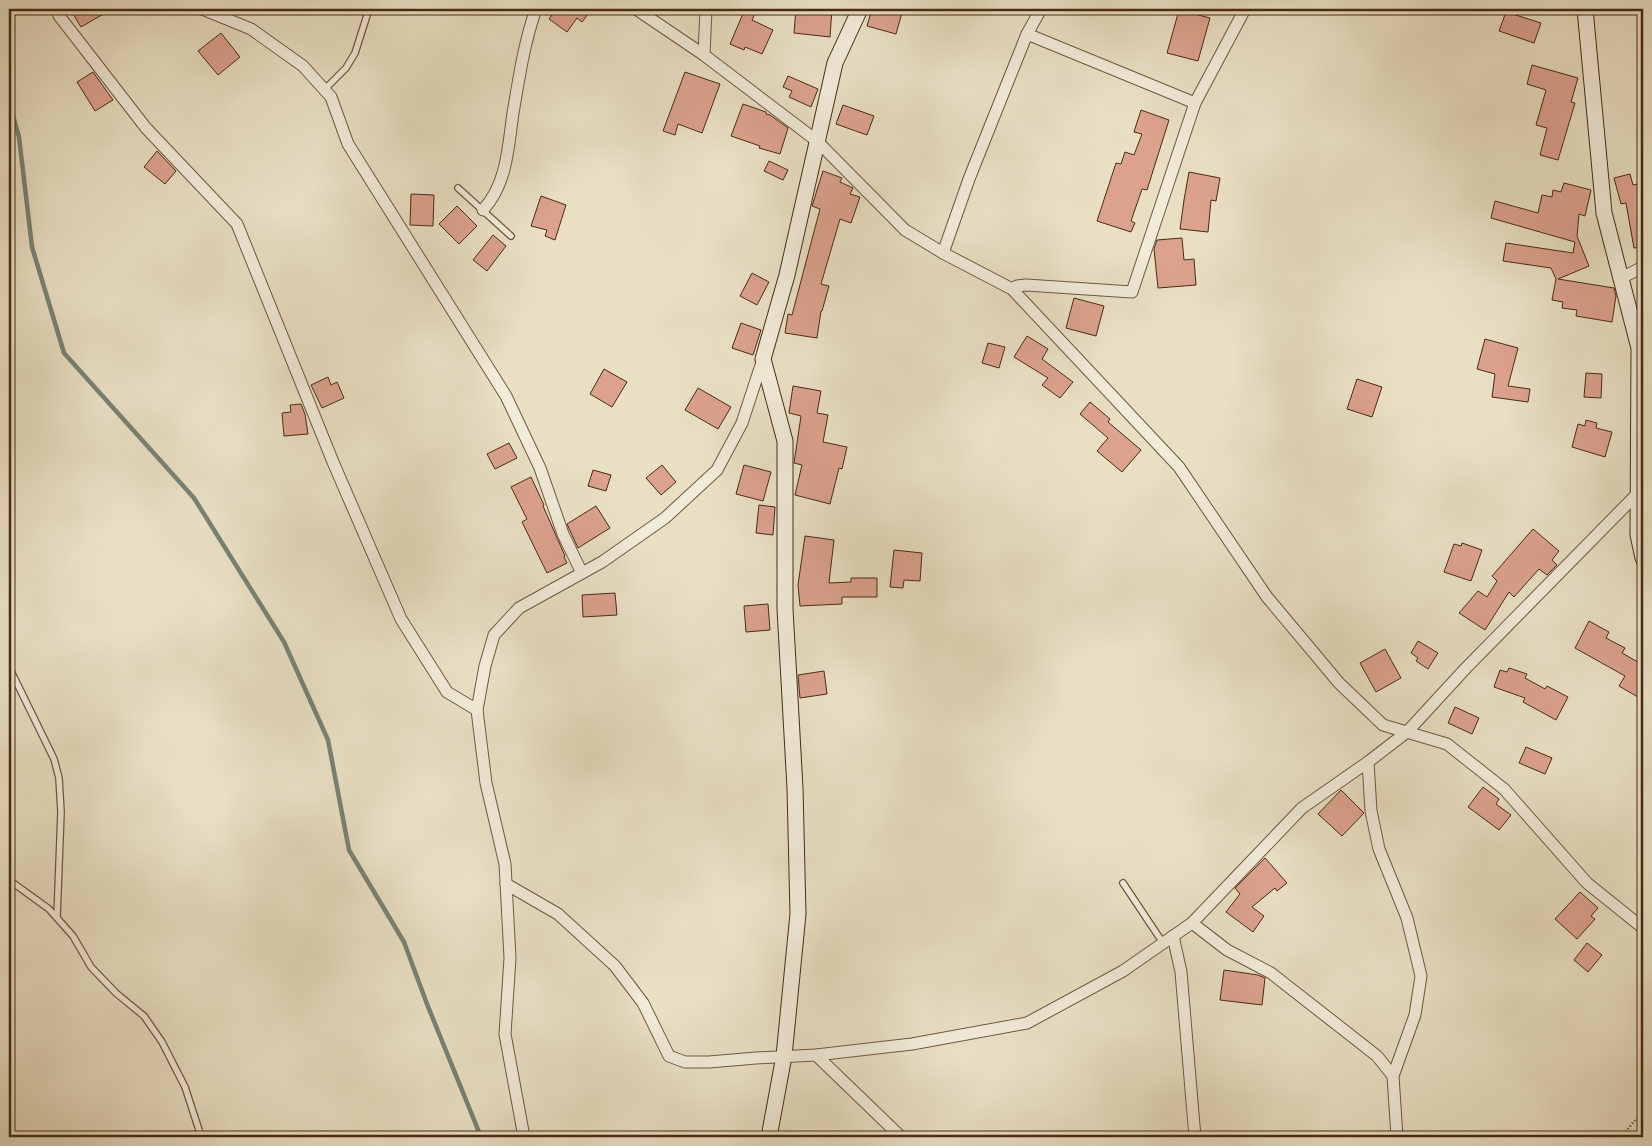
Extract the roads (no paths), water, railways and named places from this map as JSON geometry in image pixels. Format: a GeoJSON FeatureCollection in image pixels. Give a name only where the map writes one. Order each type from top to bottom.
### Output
{"type":"FeatureCollection","features":[{"type":"Feature","properties":{"kind":"street"},"geometry":{"type":"LineString","coordinates":[[56,9],[146,128],[237,224],[333,462],[401,619],[447,692],[477,710]]}},
{"type":"Feature","properties":{"kind":"street"},"geometry":{"type":"LineString","coordinates":[[202,9],[251,29],[303,66],[331,96],[348,144],[506,396],[540,468],[563,534],[582,573]]}},
{"type":"Feature","properties":{"kind":"street"},"geometry":{"type":"LineString","coordinates":[[483,210],[496,193],[503,173],[524,48],[536,9]]}},
{"type":"Feature","properties":{"kind":"street"},"geometry":{"type":"LineString","coordinates":[[636,9],[704,55],[817,141],[905,230],[943,253],[1012,289],[1179,467],[1267,597],[1339,683],[1383,724],[1447,744],[1504,789],[1587,883],[1643,928]]}},
{"type":"Feature","properties":{"kind":"street"},"geometry":{"type":"LineString","coordinates":[[704,55],[706,9]]}},
{"type":"Feature","properties":{"kind":"street"},"geometry":{"type":"LineString","coordinates":[[524,1137],[505,1034],[510,958],[505,864],[486,783],[477,710],[485,666],[494,635],[519,608],[602,562],[665,518],[716,470],[742,423],[763,359],[787,275],[835,63],[860,9]]}},
{"type":"Feature","properties":{"kind":"street"},"geometry":{"type":"LineString","coordinates":[[943,253],[969,179],[1027,34],[1041,9]]}},
{"type":"Feature","properties":{"kind":"street"},"geometry":{"type":"LineString","coordinates":[[1012,289],[1026,284],[1132,292],[1196,103],[1245,9]]}},
{"type":"Feature","properties":{"kind":"street"},"geometry":{"type":"LineString","coordinates":[[1586,9],[1604,213],[1640,348],[1638,535],[1643,558]]}},
{"type":"Feature","properties":{"kind":"street"},"geometry":{"type":"LineString","coordinates":[[1027,34],[1196,103]]}},
{"type":"Feature","properties":{"kind":"street"},"geometry":{"type":"LineString","coordinates":[[1621,278],[1643,266]]}},
{"type":"Feature","properties":{"kind":"street"},"geometry":{"type":"LineString","coordinates":[[763,359],[785,441],[785,609],[795,788],[798,914],[784,1056],[769,1137]]}},
{"type":"Feature","properties":{"kind":"street"},"geometry":{"type":"LineString","coordinates":[[506,884],[558,914],[614,966],[643,1004],[669,1056],[685,1062],[816,1055],[912,1044],[1027,1023],[1123,971],[1192,923],[1302,808],[1407,732],[1466,668],[1639,492]]}},
{"type":"Feature","properties":{"kind":"street"},"geometry":{"type":"LineString","coordinates":[[1368,762],[1371,811],[1379,849],[1406,918],[1421,976],[1415,1016],[1393,1076],[1396,1137]]}},
{"type":"Feature","properties":{"kind":"street"},"geometry":{"type":"LineString","coordinates":[[1192,923],[1227,950],[1271,973],[1377,1056],[1393,1076]]}},
{"type":"Feature","properties":{"kind":"street"},"geometry":{"type":"LineString","coordinates":[[1173,936],[1181,972],[1195,1137]]}},
{"type":"Feature","properties":{"kind":"street"},"geometry":{"type":"LineString","coordinates":[[816,1055],[901,1137]]}},
{"type":"Feature","properties":{"kind":"lane"},"geometry":{"type":"LineString","coordinates":[[324,90],[346,68],[355,53],[369,9]]}},
{"type":"Feature","properties":{"kind":"lane"},"geometry":{"type":"LineString","coordinates":[[458,188],[511,236]]}},
{"type":"Feature","properties":{"kind":"lane"},"geometry":{"type":"LineString","coordinates":[[10,669],[54,759],[59,778],[61,812],[57,917]]}},
{"type":"Feature","properties":{"kind":"lane"},"geometry":{"type":"LineString","coordinates":[[9,880],[57,917],[73,936],[91,967],[116,993],[144,1016],[162,1042],[185,1087],[200,1130],[200,1137]]}},
{"type":"Feature","properties":{"kind":"lane"},"geometry":{"type":"LineString","coordinates":[[1123,883],[1163,943]]}},
{"type":"Feature","properties":{"kind":"waterway"},"geometry":{"type":"LineString","coordinates":[[9,101],[19,137],[32,247],[64,353],[194,498],[284,642],[328,740],[349,850],[404,942],[481,1137]]}}]}
